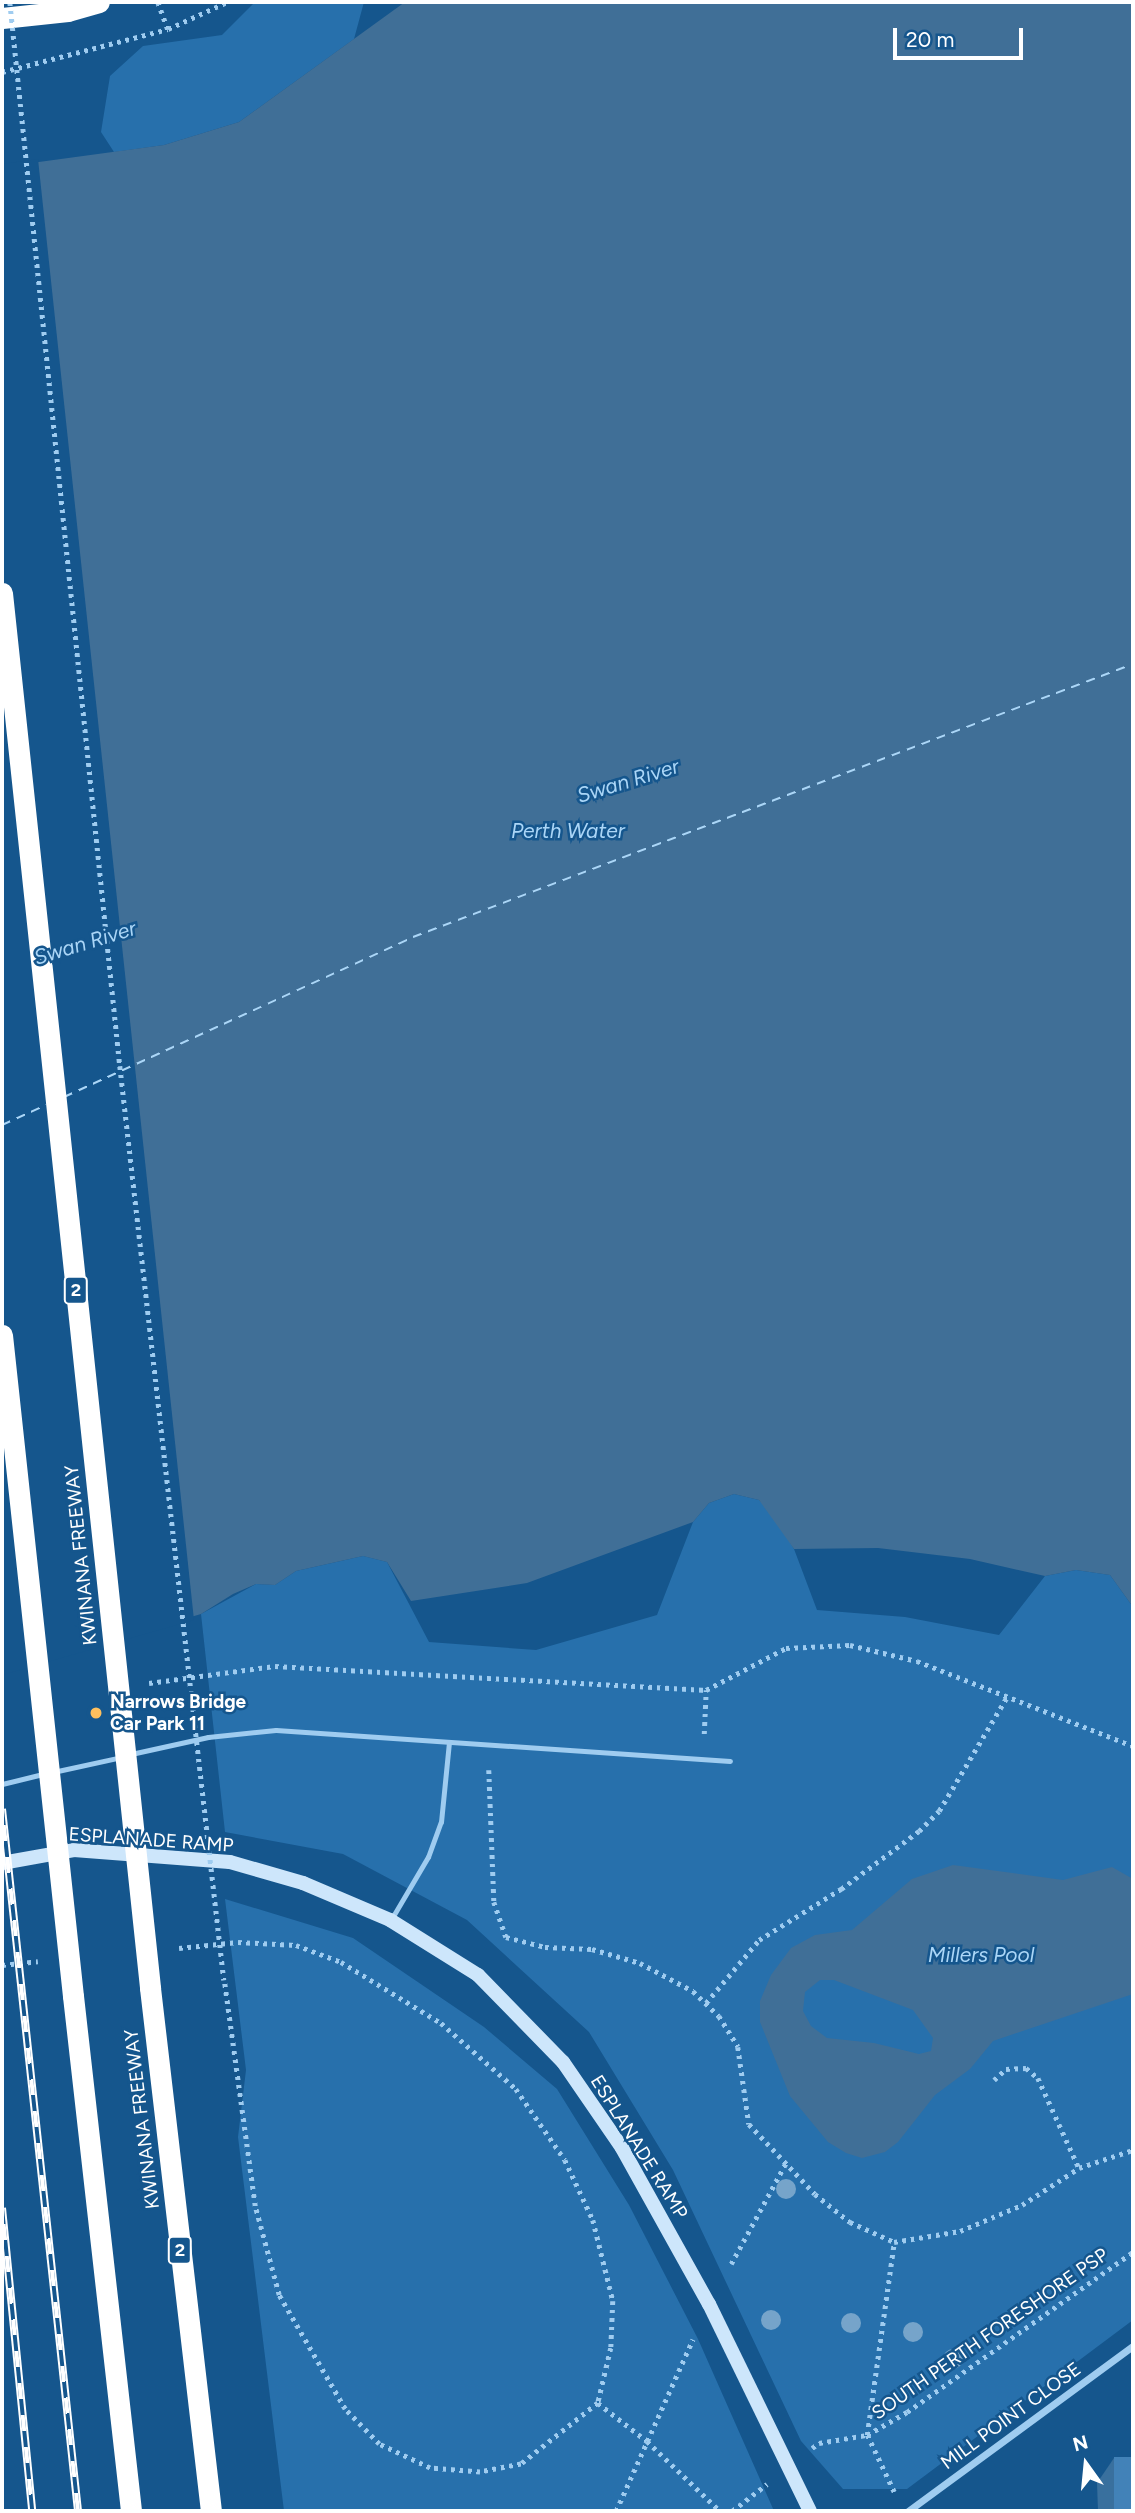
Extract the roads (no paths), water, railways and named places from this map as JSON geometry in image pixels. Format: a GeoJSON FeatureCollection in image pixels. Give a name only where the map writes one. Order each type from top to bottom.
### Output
{"type":"FeatureCollection","features":[{"type":"Feature","properties":{"kind":"highway"},"geometry":{"type":"LineString","coordinates":[[2,26],[99,2]]}},
{"type":"Feature","properties":{"kind":"highway"},"geometry":{"type":"LineString","coordinates":[[2,18],[68,11]]}},
{"type":"Feature","properties":{"kind":"highway","name":"KWINANA FREEWAY"},"geometry":{"type":"LineString","coordinates":[[2,593],[150,1988],[211,2511]]}},
{"type":"Feature","properties":{"kind":"highway"},"geometry":{"type":"LineString","coordinates":[[2,1335],[131,2511]]}},
{"type":"Feature","properties":{"kind":"street","name":"ESPLANADE RAMP"},"geometry":{"type":"LineString","coordinates":[[2,1863],[74,1850],[230,1862],[303,1883],[390,1920],[478,1975],[564,2062],[622,2148],[709,2304],[810,2511]]}},
{"type":"Feature","properties":{"kind":"street","name":"MILL POINT CLOSE"},"geometry":{"type":"LineString","coordinates":[[908,2511],[1133,2346]]}},
{"type":"Feature","properties":{"kind":"lane"},"geometry":{"type":"LineString","coordinates":[[2,1784],[208,1737],[276,1730],[730,1761]]}},
{"type":"Feature","properties":{"kind":"lane"},"geometry":{"type":"LineString","coordinates":[[390,1920],[428,1857],[441,1822],[449,1742]]}},
{"type":"Feature","properties":{"kind":"water","name":"Perth Water"},"geometry":{"type":"Polygon","coordinates":[[[405,2],[1133,2],[1133,1607],[1110,1575],[1076,1570],[1045,1576],[970,1559],[878,1548],[794,1549],[759,1500],[734,1494],[709,1503],[693,1522],[527,1583],[411,1601],[387,1562],[363,1556],[296,1571],[275,1585],[256,1584],[233,1594],[201,1614],[2,1672],[2,167],[164,145],[239,122],[405,2]]]}},
{"type":"Feature","properties":{"kind":"water","name":"Millers Pool"},"geometry":{"type":"Polygon","coordinates":[[[953,1865],[1063,1880],[1112,1867],[1133,1879],[1133,1994],[993,2041],[970,2069],[935,2095],[898,2142],[885,2152],[862,2158],[846,2153],[828,2142],[790,2096],[760,2022],[760,2001],[771,1975],[791,1948],[815,1935],[852,1930],[912,1879],[953,1865]],[[820,1980],[805,1992],[803,2011],[811,2026],[827,2038],[874,2043],[919,2054],[931,2051],[933,2038],[913,2010],[834,1980],[820,1980]]]}},
{"type":"Feature","properties":{"kind":"railway"},"geometry":{"type":"LineString","coordinates":[[2,1809],[78,2511]]}},
{"type":"Feature","properties":{"kind":"railway"},"geometry":{"type":"LineString","coordinates":[[2,2208],[32,2511]]}},
{"type":"Feature","properties":{"kind":"place","name":"Narrows Bridge Car Park 11"},"geometry":{"type":"Point","coordinates":[96,1713]}},
{"type":"Feature","properties":{"kind":"water label","name":"Swan River"},"geometry":{"type":"Point","coordinates":[628,781]}},
{"type":"Feature","properties":{"kind":"water label","name":"Swan River"},"geometry":{"type":"Point","coordinates":[85,943]}}]}
